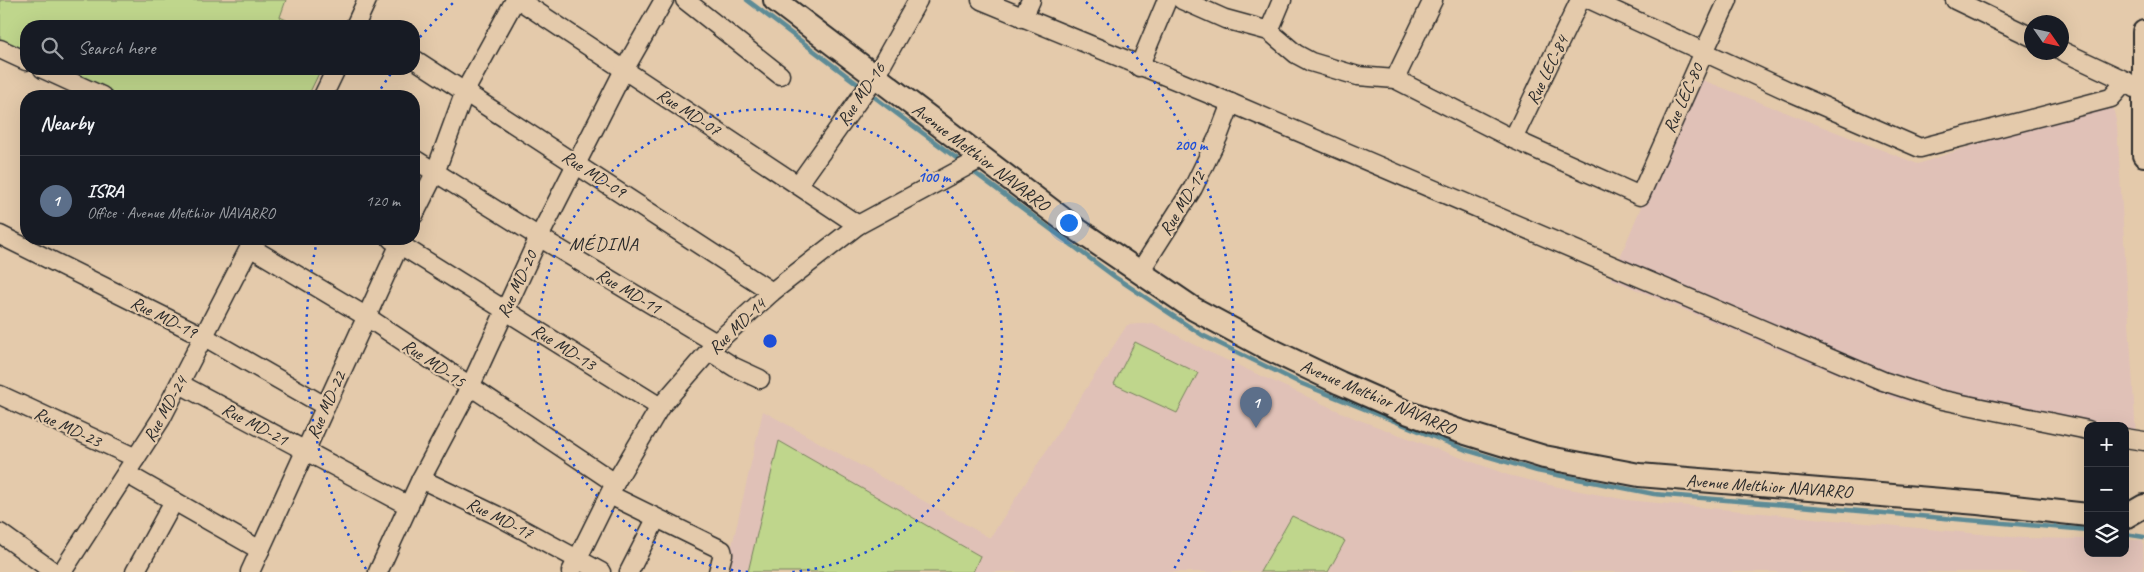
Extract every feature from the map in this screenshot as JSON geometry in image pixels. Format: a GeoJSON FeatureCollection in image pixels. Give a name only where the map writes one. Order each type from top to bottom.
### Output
{"type":"FeatureCollection","features":[{"type":"Feature","properties":{"kind":"street"},"geometry":{"type":"LineString","coordinates":[[360,20],[367,0]]}},
{"type":"Feature","properties":{"kind":"street"},"geometry":{"type":"LineString","coordinates":[[420,203],[435,173],[465,91],[515,0]]}},
{"type":"Feature","properties":{"kind":"street","name":"Rue MD-07"},"geometry":{"type":"LineString","coordinates":[[519,0],[858,225]]}},
{"type":"Feature","properties":{"kind":"street","name":"Rue MD-20"},"geometry":{"type":"LineString","coordinates":[[378,572],[421,479],[470,387],[504,310],[576,163],[624,70],[664,0]]}},
{"type":"Feature","properties":{"kind":"street"},"geometry":{"type":"LineString","coordinates":[[685,0],[780,74]]}},
{"type":"Feature","properties":{"kind":"street","name":"Avenue Melthior NAVARRO"},"geometry":{"type":"LineString","coordinates":[[775,0],[1072,226],[1139,273],[1222,325],[1340,383],[1406,412],[1456,430],[1544,457],[1639,475],[1978,503],[2084,515]]}},
{"type":"Feature","properties":{"kind":"street","name":"Rue MD-16"},"geometry":{"type":"LineString","coordinates":[[798,185],[875,77],[918,0]]}},
{"type":"Feature","properties":{"kind":"street"},"geometry":{"type":"LineString","coordinates":[[981,0],[1139,67],[1231,103],[1883,381],[1938,399],[2084,429]]}},
{"type":"Feature","properties":{"kind":"street"},"geometry":{"type":"LineString","coordinates":[[1023,18],[1031,0]]}},
{"type":"Feature","properties":{"kind":"street"},"geometry":{"type":"LineString","coordinates":[[1139,67],[1167,0]]}},
{"type":"Feature","properties":{"kind":"street"},"geometry":{"type":"LineString","coordinates":[[1182,0],[1225,19],[1268,31],[1311,62],[1358,76],[1395,79],[1513,139]]}},
{"type":"Feature","properties":{"kind":"street"},"geometry":{"type":"LineString","coordinates":[[1268,31],[1282,0]]}},
{"type":"Feature","properties":{"kind":"street"},"geometry":{"type":"LineString","coordinates":[[1395,79],[1433,0]]}},
{"type":"Feature","properties":{"kind":"street","name":"Rue LEC-84"},"geometry":{"type":"LineString","coordinates":[[1513,139],[1580,0]]}},
{"type":"Feature","properties":{"kind":"street"},"geometry":{"type":"LineString","coordinates":[[1591,0],[1920,148],[2138,90]]}},
{"type":"Feature","properties":{"kind":"street","name":"Rue LEC-80"},"geometry":{"type":"LineString","coordinates":[[1513,139],[1640,196],[1728,0]]}},
{"type":"Feature","properties":{"kind":"street"},"geometry":{"type":"LineString","coordinates":[[1954,0],[2024,32]]}},
{"type":"Feature","properties":{"kind":"street"},"geometry":{"type":"LineString","coordinates":[[2144,32],[2138,90],[2144,155]]}},
{"type":"Feature","properties":{"kind":"street"},"geometry":{"type":"LineString","coordinates":[[0,49],[20,58]]}},
{"type":"Feature","properties":{"kind":"street"},"geometry":{"type":"LineString","coordinates":[[2069,55],[2138,90]]}},
{"type":"Feature","properties":{"kind":"street","name":"Rue MD-09"},"geometry":{"type":"LineString","coordinates":[[420,62],[772,292]]}},
{"type":"Feature","properties":{"kind":"street"},"geometry":{"type":"LineString","coordinates":[[56,75],[89,90]]}},
{"type":"Feature","properties":{"kind":"street"},"geometry":{"type":"LineString","coordinates":[[326,90],[333,75]]}},
{"type":"Feature","properties":{"kind":"street","name":"Rue MD-12"},"geometry":{"type":"LineString","coordinates":[[1139,273],[1193,188],[1218,138],[1231,103]]}},
{"type":"Feature","properties":{"kind":"street","name":"Rue MD-14"},"geometry":{"type":"LineString","coordinates":[[575,565],[612,489],[660,407],[713,347],[772,292],[858,225],[982,158]]}},
{"type":"Feature","properties":{"kind":"street","name":"Rue MD-11"},"geometry":{"type":"LineString","coordinates":[[420,164],[713,347],[734,367],[760,379]]}},
{"type":"Feature","properties":{"kind":"street","name":"Rue MD-19"},"geometry":{"type":"LineString","coordinates":[[0,235],[20,245]]}},
{"type":"Feature","properties":{"kind":"street","name":"Rue MD-19"},"geometry":{"type":"LineString","coordinates":[[20,245],[203,336],[325,406]]}},
{"type":"Feature","properties":{"kind":"street","name":"Rue MD-24"},"geometry":{"type":"LineString","coordinates":[[62,572],[127,474],[180,384],[251,245]]}},
{"type":"Feature","properties":{"kind":"street","name":"Rue MD-15"},"geometry":{"type":"LineString","coordinates":[[255,245],[367,317],[470,387],[656,519],[722,550],[723,554],[718,572]]}},
{"type":"Feature","properties":{"kind":"street","name":"Rue MD-22"},"geometry":{"type":"LineString","coordinates":[[250,572],[367,317],[395,245]]}},
{"type":"Feature","properties":{"kind":"street","name":"Rue MD-13"},"geometry":{"type":"LineString","coordinates":[[403,245],[660,407]]}},
{"type":"Feature","properties":{"kind":"street","name":"Rue MD-21"},"geometry":{"type":"LineString","coordinates":[[180,384],[409,506]]}},
{"type":"Feature","properties":{"kind":"street","name":"Rue MD-23"},"geometry":{"type":"LineString","coordinates":[[0,395],[136,458]]}},
{"type":"Feature","properties":{"kind":"street"},"geometry":{"type":"LineString","coordinates":[[2129,439],[2144,441]]}},
{"type":"Feature","properties":{"kind":"street"},"geometry":{"type":"LineString","coordinates":[[127,474],[260,550]]}},
{"type":"Feature","properties":{"kind":"street","name":"Rue MD-17"},"geometry":{"type":"LineString","coordinates":[[421,479],[496,515],[575,565],[601,572]]}},
{"type":"Feature","properties":{"kind":"street"},"geometry":{"type":"LineString","coordinates":[[135,572],[174,501]]}},
{"type":"Feature","properties":{"kind":"street"},"geometry":{"type":"LineString","coordinates":[[2144,506],[2125,517],[2144,516]]}},
{"type":"Feature","properties":{"kind":"street"},"geometry":{"type":"LineString","coordinates":[[629,572],[656,519]]}},
{"type":"Feature","properties":{"kind":"street"},"geometry":{"type":"LineString","coordinates":[[0,533],[54,572]]}},
{"type":"Feature","properties":{"kind":"shaded area"},"geometry":{"type":"Polygon","coordinates":[[[1695,77],[1918,164],[2111,98],[2117,125],[2136,436],[2129,435],[2129,422],[2084,422],[2084,426],[1963,412],[1899,400],[1611,279],[1695,77]]]}},
{"type":"Feature","properties":{"kind":"shaded area"},"geometry":{"type":"Polygon","coordinates":[[[1153,323],[1209,352],[1354,418],[1508,475],[1627,500],[2022,538],[2084,539],[2084,557],[2129,557],[2129,540],[2143,540],[2144,572],[726,572],[763,411],[990,538],[1127,325],[1153,323]]]}},
{"type":"Feature","properties":{"kind":"green space"},"geometry":{"type":"Polygon","coordinates":[[[0,0],[286,0],[280,17],[286,20],[20,20],[20,53],[0,44],[0,0]]]}},
{"type":"Feature","properties":{"kind":"green space"},"geometry":{"type":"Polygon","coordinates":[[[66,75],[318,75],[311,90],[99,90],[66,75]]]}},
{"type":"Feature","properties":{"kind":"green space"},"geometry":{"type":"Polygon","coordinates":[[[1135,342],[1198,373],[1177,413],[1114,384],[1135,342]]]}},
{"type":"Feature","properties":{"kind":"green space"},"geometry":{"type":"Polygon","coordinates":[[[779,441],[980,556],[973,572],[748,572],[779,441]]]}},
{"type":"Feature","properties":{"kind":"green space"},"geometry":{"type":"Polygon","coordinates":[[[1292,516],[1345,541],[1328,572],[1260,572],[1292,516]]]}},
{"type":"Feature","properties":{"kind":"waterway"},"geometry":{"type":"LineString","coordinates":[[747,0],[863,88]]}},
{"type":"Feature","properties":{"kind":"waterway"},"geometry":{"type":"LineString","coordinates":[[869,93],[963,163]]}},
{"type":"Feature","properties":{"kind":"waterway"},"geometry":{"type":"LineString","coordinates":[[971,170],[1115,277],[1202,335],[1300,383],[1466,450],[1537,471],[1654,494],[2084,530]]}},
{"type":"Feature","properties":{"kind":"waterway"},"geometry":{"type":"LineString","coordinates":[[2129,535],[2144,537]]}},
{"type":"Feature","properties":{"kind":"place","name":"ISRA"},"geometry":{"type":"Point","coordinates":[1256,428]}},
{"type":"Feature","properties":{"kind":"district","name":"MÉDINA"},"geometry":{"type":"Point","coordinates":[604,243]}}]}
